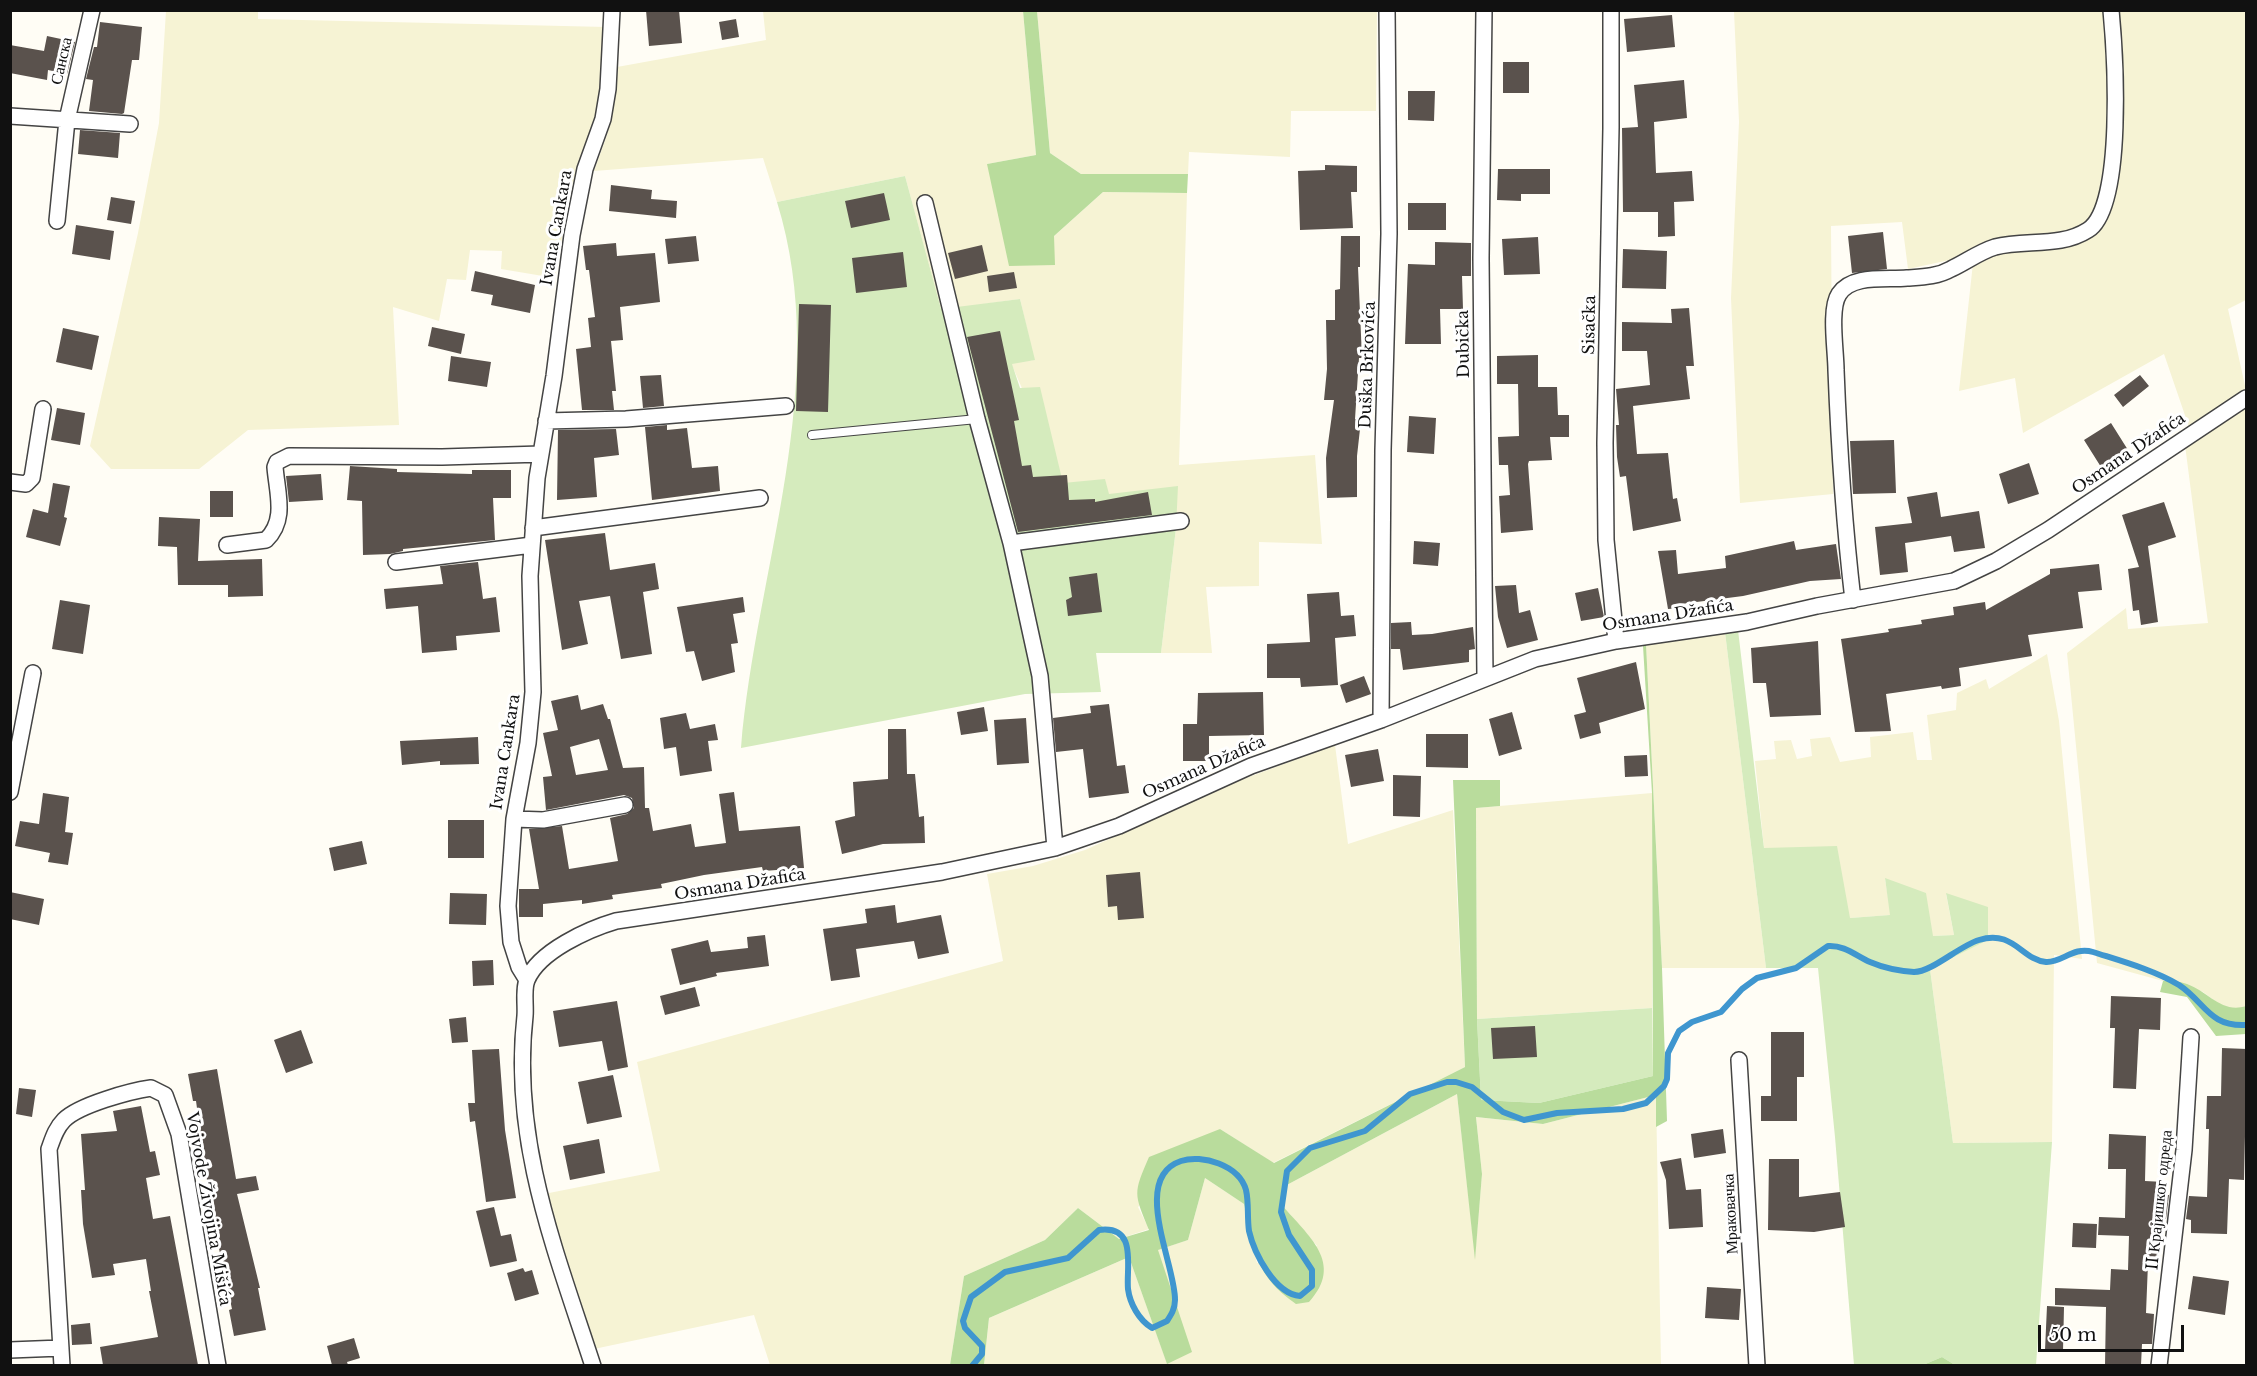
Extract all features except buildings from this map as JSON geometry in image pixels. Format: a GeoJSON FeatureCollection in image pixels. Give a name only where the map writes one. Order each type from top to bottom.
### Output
{"type":"FeatureCollection","features":[{"type":"Feature","properties":{"kind":"street","name":"Санска"},"geometry":{"type":"LineString","coordinates":[[57,221],[67,120],[92,10]]}},
{"type":"Feature","properties":{"kind":"street","name":"Ivana Cankara"},"geometry":{"type":"LineString","coordinates":[[527,980],[511,942],[508,906],[514,819],[533,692],[530,576],[533,528],[541,453],[572,235],[585,169],[603,119],[608,89],[612,10]]}},
{"type":"Feature","properties":{"kind":"street","name":"Duška Brkovića"},"geometry":{"type":"LineString","coordinates":[[1381,720],[1383,450],[1389,234],[1387,10]]}},
{"type":"Feature","properties":{"kind":"street","name":"Dubička"},"geometry":{"type":"LineString","coordinates":[[1484,10],[1481,258],[1485,677]]}},
{"type":"Feature","properties":{"kind":"street","name":"Sisačka"},"geometry":{"type":"LineString","coordinates":[[1611,10],[1611,151],[1605,442],[1606,540],[1616,640]]}},
{"type":"Feature","properties":{"kind":"street"},"geometry":{"type":"LineString","coordinates":[[1853,600],[1840,463],[1835,333],[1835,306],[1838,295],[1846,285],[1859,280],[1932,276],[1997,246],[2058,241],[2091,229],[2101,216],[2111,177],[2115,87],[2111,10]]}},
{"type":"Feature","properties":{"kind":"street"},"geometry":{"type":"LineString","coordinates":[[10,116],[130,124]]}},
{"type":"Feature","properties":{"kind":"street"},"geometry":{"type":"LineString","coordinates":[[925,203],[977,419],[1011,543],[1041,676],[1055,848]]}},
{"type":"Feature","properties":{"kind":"street","name":"Osmana Džafića"},"geometry":{"type":"LineString","coordinates":[[527,980],[551,953],[569,940],[591,928],[616,921],[942,872],[1055,848],[1119,826],[1251,766],[1381,720],[1535,659],[1616,640],[1748,622],[1954,580],[1996,561],[2048,530],[2247,398]]}},
{"type":"Feature","properties":{"kind":"street"},"geometry":{"type":"LineString","coordinates":[[546,421],[626,419],[786,406]]}},
{"type":"Feature","properties":{"kind":"street"},"geometry":{"type":"LineString","coordinates":[[10,483],[26,484],[32,478],[43,410]]}},
{"type":"Feature","properties":{"kind":"street"},"geometry":{"type":"LineString","coordinates":[[226,545],[266,540],[275,530],[279,516],[275,468],[277,462],[289,456],[442,457],[541,453]]}},
{"type":"Feature","properties":{"kind":"street"},"geometry":{"type":"LineString","coordinates":[[533,528],[760,498]]}},
{"type":"Feature","properties":{"kind":"street"},"geometry":{"type":"LineString","coordinates":[[1011,543],[1181,521]]}},
{"type":"Feature","properties":{"kind":"street"},"geometry":{"type":"LineString","coordinates":[[396,562],[532,545]]}},
{"type":"Feature","properties":{"kind":"street"},"geometry":{"type":"LineString","coordinates":[[10,792],[33,673]]}},
{"type":"Feature","properties":{"kind":"street"},"geometry":{"type":"LineString","coordinates":[[514,819],[543,820],[625,805]]}},
{"type":"Feature","properties":{"kind":"street"},"geometry":{"type":"LineString","coordinates":[[527,980],[521,1057],[523,1108],[536,1187],[593,1365]]}},
{"type":"Feature","properties":{"kind":"street","name":"II Крајишког одреда"},"geometry":{"type":"LineString","coordinates":[[2159,1365],[2184,1150],[2191,1037]]}},
{"type":"Feature","properties":{"kind":"street","name":"Мраковачка"},"geometry":{"type":"LineString","coordinates":[[1739,1060],[1757,1365]]}},
{"type":"Feature","properties":{"kind":"street","name":"Vojvode Živojina Mišića"},"geometry":{"type":"LineString","coordinates":[[62,1365],[49,1149],[54,1132],[64,1119],[77,1111],[151,1088],[165,1095],[179,1134],[218,1365]]}},
{"type":"Feature","properties":{"kind":"street"},"geometry":{"type":"LineString","coordinates":[[10,1350],[61,1348]]}},
{"type":"Feature","properties":{"kind":"lane"},"geometry":{"type":"LineString","coordinates":[[812,435],[977,419]]}},
{"type":"Feature","properties":{"kind":"shaded area"},"geometry":{"type":"Polygon","coordinates":[[[166,11],[258,11],[258,19],[607,27],[603,97],[595,130],[570,191],[555,278],[501,269],[502,251],[470,250],[466,280],[447,279],[439,321],[393,307],[399,425],[248,430],[199,469],[111,469],[90,446],[138,233],[159,123],[166,11]]]}},
{"type":"Feature","properties":{"kind":"shaded area"},"geometry":{"type":"Polygon","coordinates":[[[763,11],[1023,11],[1036,155],[987,164],[1054,236],[1103,192],[1187,193],[1179,465],[1315,455],[1322,544],[1259,542],[1259,586],[1206,587],[1212,653],[1161,653],[1176,528],[1109,494],[1063,483],[1011,363],[1034,360],[1020,299],[941,310],[905,176],[777,202],[763,158],[594,171],[607,135],[617,67],[766,40],[763,11]]]}},
{"type":"Feature","properties":{"kind":"shaded area"},"geometry":{"type":"Polygon","coordinates":[[[1037,11],[1377,11],[1376,111],[1291,111],[1290,157],[1189,152],[1188,174],[1081,174],[1050,153],[1037,11]]]}},
{"type":"Feature","properties":{"kind":"shaded area"},"geometry":{"type":"Polygon","coordinates":[[[1734,11],[2246,11],[2246,300],[2228,309],[2246,390],[2189,427],[2164,354],[2023,433],[2015,378],[1959,391],[1973,263],[1968,256],[1908,269],[1902,222],[1831,226],[1833,494],[1740,503],[1731,298],[1739,122],[1734,11]]]}},
{"type":"Feature","properties":{"kind":"shaded area"},"geometry":{"type":"Polygon","coordinates":[[[2246,406],[2246,1006],[2235,1010],[2223,1007],[2203,992],[2176,982],[2163,981],[2097,963],[2067,653],[2126,608],[2128,629],[2208,623],[2185,445],[2246,406]]]}},
{"type":"Feature","properties":{"kind":"shaded area"},"geometry":{"type":"Polygon","coordinates":[[[1725,632],[1766,968],[1662,968],[1646,644],[1725,632]]]}},
{"type":"Feature","properties":{"kind":"shaded area"},"geometry":{"type":"Polygon","coordinates":[[[2047,654],[2059,721],[2082,959],[2054,955],[2052,1142],[1953,1143],[1930,969],[1988,940],[1946,894],[1954,935],[1933,936],[1885,879],[1891,915],[1850,918],[1764,848],[1755,761],[1776,759],[1774,741],[1791,740],[1797,759],[1812,756],[1810,739],[1830,737],[1840,762],[1871,757],[1870,737],[1913,732],[1917,760],[1932,760],[1927,715],[1956,710],[1957,693],[1986,679],[1989,689],[2047,654]]]}},
{"type":"Feature","properties":{"kind":"shaded area"},"geometry":{"type":"Polygon","coordinates":[[[1335,745],[1348,844],[1453,810],[1465,1067],[1273,1163],[1220,1129],[1138,1207],[1149,1229],[1119,1239],[1078,1208],[1045,1240],[964,1276],[950,1365],[770,1365],[754,1315],[594,1349],[544,1194],[660,1171],[637,1062],[1003,961],[987,874],[1033,866],[1085,850],[1238,781],[1335,745]]]}},
{"type":"Feature","properties":{"kind":"shaded area"},"geometry":{"type":"Polygon","coordinates":[[[1652,793],[1652,1008],[1477,1019],[1476,808],[1652,793]]]}},
{"type":"Feature","properties":{"kind":"shaded area"},"geometry":{"type":"Polygon","coordinates":[[[1457,1094],[1475,1256],[1482,1174],[1476,1117],[1543,1124],[1656,1095],[1661,1365],[984,1366],[989,1318],[1129,1257],[1167,1363],[1191,1352],[1157,1250],[1188,1240],[1205,1178],[1244,1204],[1257,1263],[1317,1246],[1282,1205],[1283,1187],[1457,1094]]]}},
{"type":"Feature","properties":{"kind":"green space"},"geometry":{"type":"Polygon","coordinates":[[[1023,11],[1037,11],[1050,153],[1081,174],[1188,174],[1187,193],[1103,192],[1054,236],[1055,265],[1009,266],[987,164],[1036,155],[1023,11]]]}},
{"type":"Feature","properties":{"kind":"green space"},"geometry":{"type":"Polygon","coordinates":[[[905,176],[941,309],[1020,299],[1035,360],[1012,364],[1020,388],[1040,387],[1063,483],[1105,479],[1109,494],[1178,486],[1176,528],[1161,653],[1096,653],[1101,692],[1025,694],[741,748],[749,680],[786,475],[794,407],[797,338],[792,270],[777,202],[905,176]]]}},
{"type":"Feature","properties":{"kind":"green space"},"geometry":{"type":"Polygon","coordinates":[[[1738,630],[1764,848],[1837,846],[1850,918],[1890,915],[1885,878],[1926,893],[1933,936],[1954,935],[1946,893],[1988,907],[1988,940],[1930,969],[1953,1143],[2052,1142],[2036,1365],[1955,1365],[1942,1357],[1923,1365],[1854,1365],[1818,968],[1766,968],[1725,632],[1738,630]]]}},
{"type":"Feature","properties":{"kind":"green space"},"geometry":{"type":"Polygon","coordinates":[[[1646,644],[1667,1121],[1656,1127],[1656,1095],[1543,1124],[1476,1117],[1482,1174],[1475,1260],[1457,1094],[1283,1187],[1282,1205],[1319,1250],[1323,1262],[1324,1275],[1319,1288],[1309,1302],[1296,1304],[1272,1283],[1264,1272],[1254,1248],[1244,1204],[1205,1178],[1188,1240],[1158,1250],[1192,1352],[1167,1364],[1129,1257],[989,1318],[984,1365],[950,1365],[964,1276],[1045,1240],[1078,1208],[1119,1239],[1149,1230],[1137,1194],[1149,1157],[1220,1129],[1274,1163],[1465,1067],[1453,780],[1500,780],[1500,806],[1476,808],[1477,1019],[1481,1100],[1539,1103],[1653,1076],[1652,793],[1643,646],[1646,644]]]}},
{"type":"Feature","properties":{"kind":"green space"},"geometry":{"type":"Polygon","coordinates":[[[2163,981],[2187,984],[2223,1005],[2237,1008],[2246,1006],[2246,1034],[2216,1036],[2187,997],[2160,992],[2163,981]]]}},
{"type":"Feature","properties":{"kind":"green space"},"geometry":{"type":"Polygon","coordinates":[[[1652,1008],[1653,1076],[1539,1103],[1481,1100],[1477,1019],[1652,1008]]]}},
{"type":"Feature","properties":{"kind":"green space"},"geometry":{"type":"Polygon","coordinates":[[[1942,1357],[1955,1365],[1923,1365],[1942,1357]]]}},
{"type":"Feature","properties":{"kind":"waterway"},"geometry":{"type":"LineString","coordinates":[[972,1366],[982,1354],[982,1346],[965,1328],[963,1321],[971,1297],[1005,1272],[1068,1258],[1099,1230],[1111,1230],[1120,1234],[1125,1240],[1129,1295],[1139,1316],[1152,1328],[1167,1321],[1174,1309],[1175,1300],[1159,1224],[1157,1203],[1159,1185],[1166,1170],[1181,1161],[1190,1159],[1209,1161],[1228,1168],[1236,1174],[1246,1190],[1249,1231],[1261,1261],[1282,1288],[1291,1294],[1300,1296],[1312,1286],[1312,1270],[1289,1235],[1281,1212],[1287,1171],[1310,1148],[1365,1131],[1410,1094],[1447,1082],[1472,1087],[1503,1112],[1524,1120],[1557,1113],[1623,1109],[1646,1103],[1664,1086],[1667,1079],[1668,1053],[1679,1031],[1692,1022],[1721,1012],[1742,989],[1757,978],[1796,968],[1828,946],[1845,949],[1881,966],[1914,972],[1929,968],[1971,943],[1991,938],[2009,942],[2030,956],[2046,962],[2052,962],[2079,951],[2093,952],[2159,975],[2179,985],[2215,1018],[2234,1025],[2246,1025]]}}]}
